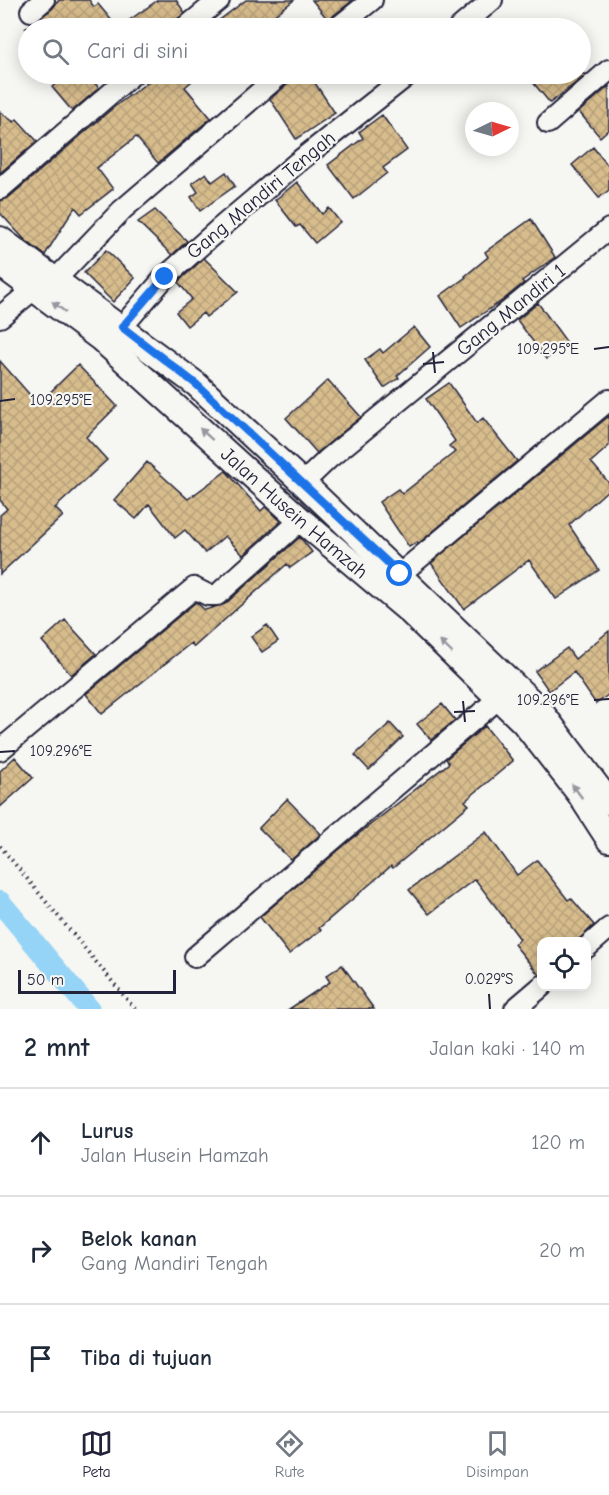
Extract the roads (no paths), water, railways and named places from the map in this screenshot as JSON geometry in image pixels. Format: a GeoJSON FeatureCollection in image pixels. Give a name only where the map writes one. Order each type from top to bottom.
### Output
{"type":"FeatureCollection","features":[{"type":"Feature","properties":{"kind":"street"},"geometry":{"type":"LineString","coordinates":[[197,18],[219,0]]}},
{"type":"Feature","properties":{"kind":"street"},"geometry":{"type":"LineString","coordinates":[[350,18],[372,0]]}},
{"type":"Feature","properties":{"kind":"street"},"geometry":{"type":"LineString","coordinates":[[471,18],[492,0]]}},
{"type":"Feature","properties":{"kind":"street"},"geometry":{"type":"LineString","coordinates":[[549,123],[609,70]]}},
{"type":"Feature","properties":{"kind":"street"},"geometry":{"type":"LineString","coordinates":[[0,189],[121,84]]}},
{"type":"Feature","properties":{"kind":"street"},"geometry":{"type":"LineString","coordinates":[[56,279],[122,210],[269,84]]}},
{"type":"Feature","properties":{"kind":"street","name":"Gang Mandiri Tengah"},"geometry":{"type":"LineString","coordinates":[[122,327],[165,277],[219,229],[298,162],[396,84]]}},
{"type":"Feature","properties":{"kind":"street","name":"Gang Mandiri 1"},"geometry":{"type":"LineString","coordinates":[[303,483],[328,459],[609,229]]}},
{"type":"Feature","properties":{"kind":"street","name":"Jalan Husein Hamzah"},"geometry":{"type":"LineString","coordinates":[[0,239],[122,327],[196,384],[400,574],[539,709],[609,802]]}},
{"type":"Feature","properties":{"kind":"street","name":"Jalan Husein Hamzah"},"geometry":{"type":"LineString","coordinates":[[0,264],[101,339],[301,520],[409,611],[525,723],[578,792],[609,840]]}},
{"type":"Feature","properties":{"kind":"street"},"geometry":{"type":"LineString","coordinates":[[0,316],[34,289]]}},
{"type":"Feature","properties":{"kind":"street"},"geometry":{"type":"LineString","coordinates":[[400,574],[609,400]]}},
{"type":"Feature","properties":{"kind":"street"},"geometry":{"type":"LineString","coordinates":[[0,750],[194,588],[208,595],[217,595],[301,520]]}},
{"type":"Feature","properties":{"kind":"street"},"geometry":{"type":"LineString","coordinates":[[355,565],[370,546]]}},
{"type":"Feature","properties":{"kind":"street"},"geometry":{"type":"LineString","coordinates":[[195,957],[499,698]]}},
{"type":"Feature","properties":{"kind":"street"},"geometry":{"type":"LineString","coordinates":[[591,944],[609,928]]}},
{"type":"Feature","properties":{"kind":"street"},"geometry":{"type":"LineString","coordinates":[[515,1009],[537,990]]}},
{"type":"Feature","properties":{"kind":"waterway"},"geometry":{"type":"LineString","coordinates":[[0,902],[89,1009]]}}]}
